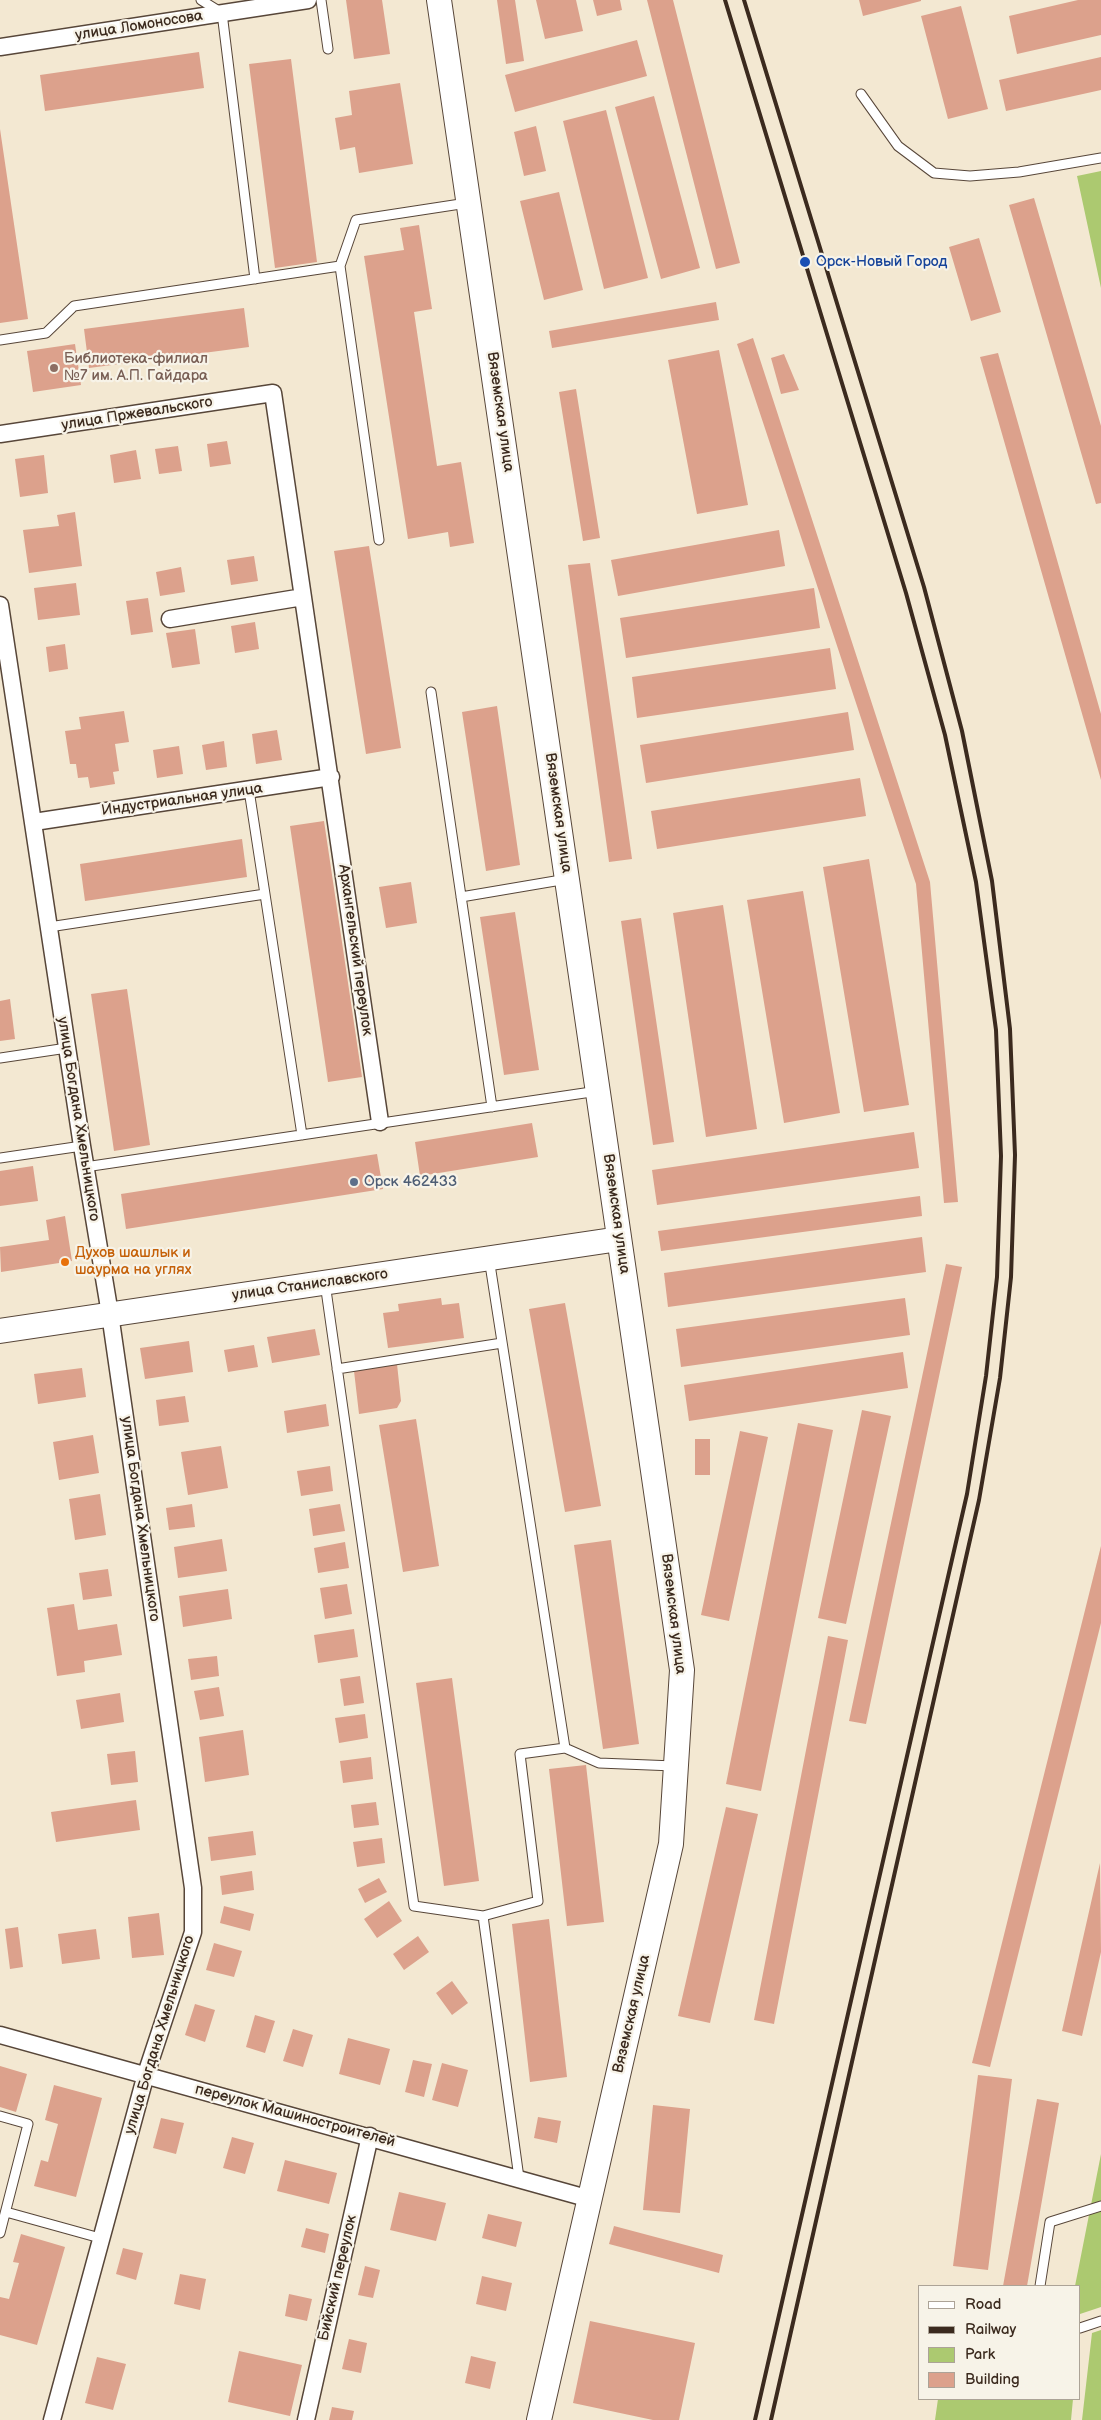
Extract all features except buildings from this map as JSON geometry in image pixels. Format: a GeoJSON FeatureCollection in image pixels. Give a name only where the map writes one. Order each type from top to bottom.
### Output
{"type":"FeatureCollection","features":[{"type":"Feature","properties":{"kind":"main road","name":"Вяземская улица"},"geometry":{"type":"LineString","coordinates":[[439,0],[470,202],[682,1670],[671,1844],[539,2420]]}},
{"type":"Feature","properties":{"kind":"main road","name":"улица Станиславского"},"geometry":{"type":"LineString","coordinates":[[0,1331],[619,1239]]}},
{"type":"Feature","properties":{"kind":"street","name":"улица Ломоносова"},"geometry":{"type":"LineString","coordinates":[[0,47],[308,0]]}},
{"type":"Feature","properties":{"kind":"street","name":"улица Пржевальского"},"geometry":{"type":"LineString","coordinates":[[0,434],[273,393]]}},
{"type":"Feature","properties":{"kind":"street","name":"Архангельский переулок"},"geometry":{"type":"LineString","coordinates":[[273,393],[380,1122]]}},
{"type":"Feature","properties":{"kind":"street"},"geometry":{"type":"LineString","coordinates":[[170,619],[303,597]]}},
{"type":"Feature","properties":{"kind":"street","name":"улица Богдана Хмельницкого"},"geometry":{"type":"LineString","coordinates":[[0,605],[85,1167],[110,1314],[193,1888],[193,1932],[146,2074],[52,2420]]}},
{"type":"Feature","properties":{"kind":"street","name":"Индустриальная улица"},"geometry":{"type":"LineString","coordinates":[[34,822],[330,777]]}},
{"type":"Feature","properties":{"kind":"street","name":"переулок Машиностроителей"},"geometry":{"type":"LineString","coordinates":[[0,2035],[370,2136],[590,2199]]}},
{"type":"Feature","properties":{"kind":"street","name":"Бийский переулок"},"geometry":{"type":"LineString","coordinates":[[306,2420],[370,2136]]}},
{"type":"Feature","properties":{"kind":"lane"},"geometry":{"type":"LineString","coordinates":[[201,0],[222,13],[254,279]]}},
{"type":"Feature","properties":{"kind":"lane"},"geometry":{"type":"LineString","coordinates":[[321,0],[328,49]]}},
{"type":"Feature","properties":{"kind":"lane"},"geometry":{"type":"LineString","coordinates":[[861,94],[898,146],[934,173],[970,176],[1019,172],[1101,158]]}},
{"type":"Feature","properties":{"kind":"lane"},"geometry":{"type":"LineString","coordinates":[[379,540],[340,266],[356,220],[470,202]]}},
{"type":"Feature","properties":{"kind":"lane"},"geometry":{"type":"LineString","coordinates":[[0,340],[46,333],[74,306],[340,266]]}},
{"type":"Feature","properties":{"kind":"lane"},"geometry":{"type":"LineString","coordinates":[[431,692],[492,1107]]}},
{"type":"Feature","properties":{"kind":"lane"},"geometry":{"type":"LineString","coordinates":[[249,790],[302,1135]]}},
{"type":"Feature","properties":{"kind":"lane"},"geometry":{"type":"LineString","coordinates":[[461,897],[567,879]]}},
{"type":"Feature","properties":{"kind":"lane"},"geometry":{"type":"LineString","coordinates":[[49,927],[265,894]]}},
{"type":"Feature","properties":{"kind":"lane"},"geometry":{"type":"LineString","coordinates":[[0,1058],[67,1048]]}},
{"type":"Feature","properties":{"kind":"lane"},"geometry":{"type":"LineString","coordinates":[[85,1167],[598,1091]]}},
{"type":"Feature","properties":{"kind":"lane"},"geometry":{"type":"LineString","coordinates":[[0,1158],[82,1146]]}},
{"type":"Feature","properties":{"kind":"lane"},"geometry":{"type":"LineString","coordinates":[[489,1258],[566,1748]]}},
{"type":"Feature","properties":{"kind":"lane"},"geometry":{"type":"LineString","coordinates":[[325,1282],[414,1906],[483,1916],[538,1901],[520,1754],[566,1748],[599,1763],[676,1766]]}},
{"type":"Feature","properties":{"kind":"lane"},"geometry":{"type":"LineString","coordinates":[[337,1369],[502,1343]]}},
{"type":"Feature","properties":{"kind":"lane"},"geometry":{"type":"LineString","coordinates":[[483,1916],[519,2178]]}},
{"type":"Feature","properties":{"kind":"lane"},"geometry":{"type":"LineString","coordinates":[[0,2116],[28,2124],[0,2233]]}},
{"type":"Feature","properties":{"kind":"lane"},"geometry":{"type":"LineString","coordinates":[[1040,2285],[1050,2222],[1101,2206]]}},
{"type":"Feature","properties":{"kind":"lane"},"geometry":{"type":"LineString","coordinates":[[6,2212],[100,2238]]}},
{"type":"Feature","properties":{"kind":"lane"},"geometry":{"type":"LineString","coordinates":[[1081,2328],[1101,2321]]}},
{"type":"Feature","properties":{"kind":"green space"},"geometry":{"type":"Polygon","coordinates":[[[1101,171],[1101,288],[1077,176],[1101,171]]]}},
{"type":"Feature","properties":{"kind":"green space"},"geometry":{"type":"Polygon","coordinates":[[[1101,2154],[1101,2307],[1081,2314],[1081,2285],[1075,2285],[1101,2154]]]}},
{"type":"Feature","properties":{"kind":"green space"},"geometry":{"type":"Polygon","coordinates":[[[1101,2330],[1101,2420],[1082,2420],[1092,2333],[1101,2330]]]}},
{"type":"Feature","properties":{"kind":"green space"},"geometry":{"type":"Polygon","coordinates":[[[938,2400],[1073,2400],[1071,2420],[935,2420],[938,2400]]]}},
{"type":"Feature","properties":{"kind":"railway"},"geometry":{"type":"LineString","coordinates":[[725,0],[906,593],[945,735],[976,882],[996,1030],[1001,1156],[997,1277],[986,1376],[967,1494],[755,2420]]}},
{"type":"Feature","properties":{"kind":"railway"},"geometry":{"type":"LineString","coordinates":[[744,0],[924,587],[962,731],[992,881],[1010,1029],[1015,1155],[1011,1277],[1000,1378],[979,1500],[771,2420]]}},
{"type":"Feature","properties":{"kind":"place","name":"Орск-Новый Город"},"geometry":{"type":"Point","coordinates":[805,262]}},
{"type":"Feature","properties":{"kind":"place","name":"Библиотека-филиал №7 им. А.П. Гайдара"},"geometry":{"type":"Point","coordinates":[54,368]}},
{"type":"Feature","properties":{"kind":"place","name":"Орск 462433"},"geometry":{"type":"Point","coordinates":[354,1182]}},
{"type":"Feature","properties":{"kind":"place","name":"Духов шашлык и шаурма на углях"},"geometry":{"type":"Point","coordinates":[65,1262]}}]}
